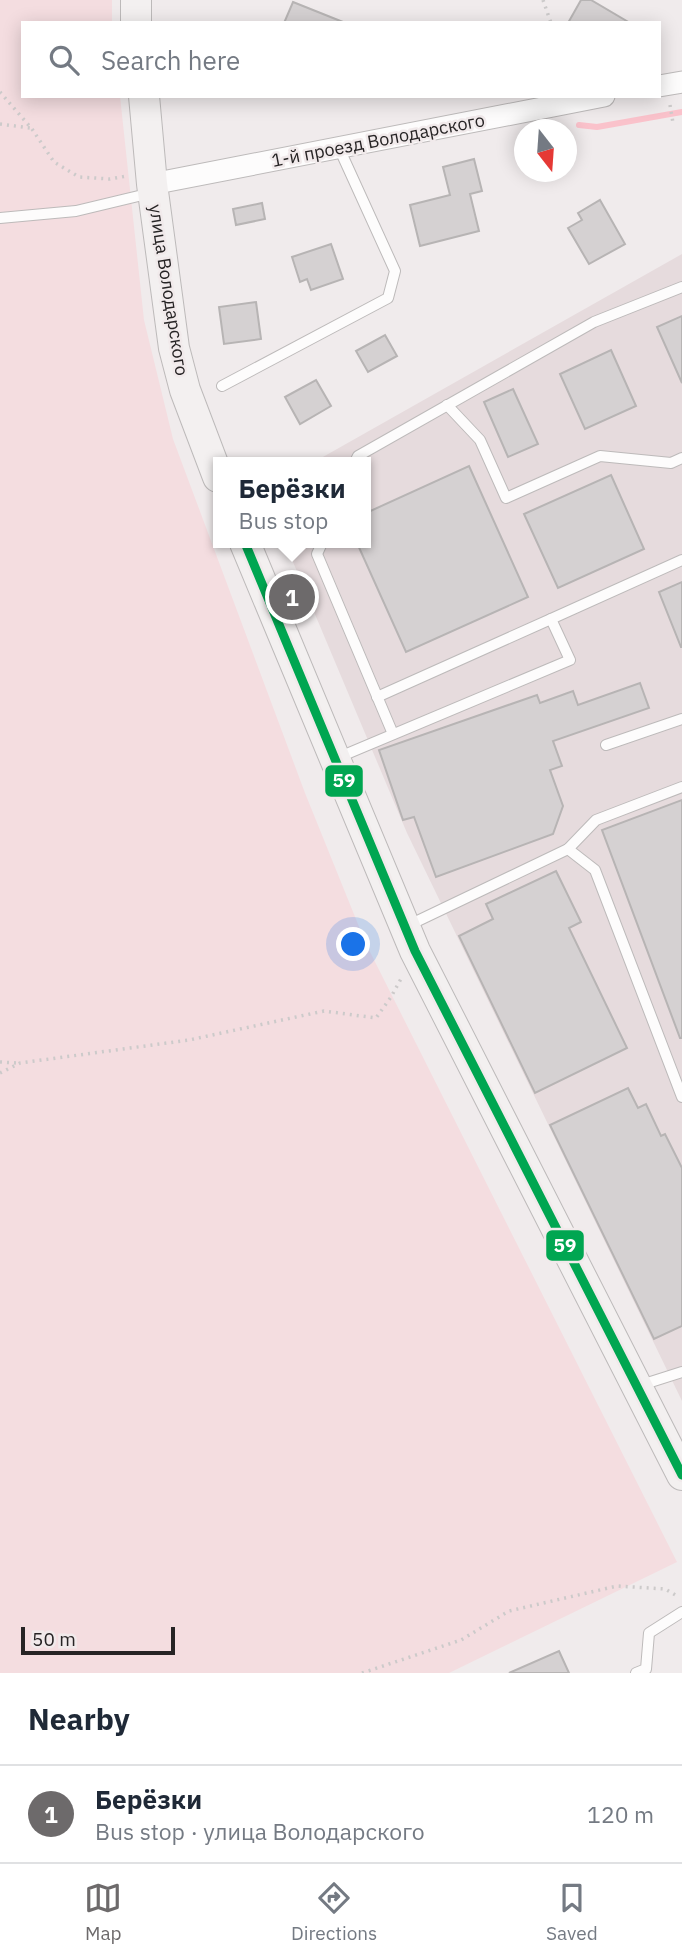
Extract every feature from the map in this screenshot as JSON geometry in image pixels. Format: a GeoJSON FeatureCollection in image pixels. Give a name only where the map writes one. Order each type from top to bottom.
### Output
{"type":"FeatureCollection","features":[{"type":"Feature","properties":{"kind":"street"},"geometry":{"type":"LineString","coordinates":[[136,0],[136,21]]}},
{"type":"Feature","properties":{"kind":"street"},"geometry":{"type":"LineString","coordinates":[[664,96],[682,82]]}},
{"type":"Feature","properties":{"kind":"street","name":"улица Володарского"},"geometry":{"type":"LineString","coordinates":[[144,98],[152,183],[174,348],[185,390],[213,462]]}},
{"type":"Feature","properties":{"kind":"street","name":"1-й проезд Володарского"},"geometry":{"type":"LineString","coordinates":[[152,183],[594,98]]}},
{"type":"Feature","properties":{"kind":"street"},"geometry":{"type":"LineString","coordinates":[[248,548],[407,931],[682,1475]]}},
{"type":"Feature","properties":{"kind":"lane"},"geometry":{"type":"LineString","coordinates":[[222,386],[388,298],[395,271],[339,148]]}},
{"type":"Feature","properties":{"kind":"lane"},"geometry":{"type":"LineString","coordinates":[[0,218],[76,211],[152,183]]}},
{"type":"Feature","properties":{"kind":"lane"},"geometry":{"type":"LineString","coordinates":[[358,457],[594,322],[682,287]]}},
{"type":"Feature","properties":{"kind":"lane"},"geometry":{"type":"LineString","coordinates":[[447,405],[480,440],[506,498],[600,456],[671,463],[682,458]]}},
{"type":"Feature","properties":{"kind":"lane"},"geometry":{"type":"LineString","coordinates":[[320,548],[317,554],[393,734]]}},
{"type":"Feature","properties":{"kind":"lane"},"geometry":{"type":"LineString","coordinates":[[377,697],[682,560]]}},
{"type":"Feature","properties":{"kind":"lane"},"geometry":{"type":"LineString","coordinates":[[338,766],[393,734],[570,660],[551,619]]}},
{"type":"Feature","properties":{"kind":"lane"},"geometry":{"type":"LineString","coordinates":[[606,745],[682,719]]}},
{"type":"Feature","properties":{"kind":"lane"},"geometry":{"type":"LineString","coordinates":[[407,931],[568,849],[596,820],[682,787]]}},
{"type":"Feature","properties":{"kind":"lane"},"geometry":{"type":"LineString","coordinates":[[568,849],[595,870],[682,1097]]}},
{"type":"Feature","properties":{"kind":"lane"},"geometry":{"type":"LineString","coordinates":[[637,1386],[682,1372]]}},
{"type":"Feature","properties":{"kind":"lane"},"geometry":{"type":"LineString","coordinates":[[636,1673],[646,1669],[649,1633],[682,1612]]}},
{"type":"Feature","properties":{"kind":"path"},"geometry":{"type":"LineString","coordinates":[[542,0],[550,21]]}},
{"type":"Feature","properties":{"kind":"path"},"geometry":{"type":"LineString","coordinates":[[0,92],[32,129],[54,162],[79,177],[152,183]]}},
{"type":"Feature","properties":{"kind":"path"},"geometry":{"type":"LineString","coordinates":[[664,96],[673,123]]}},
{"type":"Feature","properties":{"kind":"path"},"geometry":{"type":"LineString","coordinates":[[0,124],[32,129]]}},
{"type":"Feature","properties":{"kind":"path"},"geometry":{"type":"LineString","coordinates":[[0,1062],[20,1063],[188,1040],[324,1011],[376,1018],[391,997],[407,931]]}},
{"type":"Feature","properties":{"kind":"path"},"geometry":{"type":"LineString","coordinates":[[0,1073],[20,1063]]}},
{"type":"Feature","properties":{"kind":"path"},"geometry":{"type":"LineString","coordinates":[[362,1673],[461,1640],[509,1612],[617,1586],[665,1589],[682,1599]]}},
{"type":"Feature","properties":{"kind":"shaded area"},"geometry":{"type":"Polygon","coordinates":[[[0,0],[112,0],[112,21],[21,21],[21,98],[120,98],[144,320],[173,439],[305,793],[366,944],[677,1562],[449,1673],[0,1673],[0,0]]]}},
{"type":"Feature","properties":{"kind":"shaded area"},"geometry":{"type":"Polygon","coordinates":[[[682,254],[682,1401],[407,833],[287,548],[371,548],[371,457],[323,457],[682,254]]]}},
{"type":"Feature","properties":{"kind":"building"},"geometry":{"type":"Polygon","coordinates":[[[581,0],[591,0],[627,21],[569,21],[581,0]]]}},
{"type":"Feature","properties":{"kind":"building"},"geometry":{"type":"Polygon","coordinates":[[[293,2],[340,21],[285,21],[293,2]]]}},
{"type":"Feature","properties":{"kind":"building"},"geometry":{"type":"Polygon","coordinates":[[[474,159],[482,191],[470,194],[479,231],[420,246],[410,205],[450,195],[443,167],[474,159]]]}},
{"type":"Feature","properties":{"kind":"building"},"geometry":{"type":"Polygon","coordinates":[[[600,200],[625,244],[589,264],[568,228],[582,220],[578,213],[600,200]]]}},
{"type":"Feature","properties":{"kind":"building"},"geometry":{"type":"Polygon","coordinates":[[[262,203],[265,219],[236,225],[233,209],[262,203]]]}},
{"type":"Feature","properties":{"kind":"building"},"geometry":{"type":"Polygon","coordinates":[[[331,244],[343,279],[311,290],[307,279],[300,282],[292,257],[331,244]]]}},
{"type":"Feature","properties":{"kind":"building"},"geometry":{"type":"Polygon","coordinates":[[[256,302],[261,339],[224,344],[219,307],[256,302]]]}},
{"type":"Feature","properties":{"kind":"building"},"geometry":{"type":"Polygon","coordinates":[[[682,316],[682,383],[657,327],[682,316]]]}},
{"type":"Feature","properties":{"kind":"building"},"geometry":{"type":"Polygon","coordinates":[[[385,335],[397,356],[368,372],[356,351],[385,335]]]}},
{"type":"Feature","properties":{"kind":"building"},"geometry":{"type":"Polygon","coordinates":[[[611,350],[636,406],[585,429],[560,374],[611,350]]]}},
{"type":"Feature","properties":{"kind":"building"},"geometry":{"type":"Polygon","coordinates":[[[316,380],[331,406],[300,424],[285,397],[316,380]]]}},
{"type":"Feature","properties":{"kind":"building"},"geometry":{"type":"Polygon","coordinates":[[[513,389],[538,444],[508,457],[484,402],[513,389]]]}},
{"type":"Feature","properties":{"kind":"building"},"geometry":{"type":"Polygon","coordinates":[[[469,466],[528,597],[406,652],[359,548],[371,548],[371,511],[469,466]]]}},
{"type":"Feature","properties":{"kind":"building"},"geometry":{"type":"Polygon","coordinates":[[[611,475],[644,549],[558,588],[524,514],[611,475]]]}},
{"type":"Feature","properties":{"kind":"building"},"geometry":{"type":"Polygon","coordinates":[[[682,582],[682,647],[681,647],[659,592],[682,582]]]}},
{"type":"Feature","properties":{"kind":"building"},"geometry":{"type":"Polygon","coordinates":[[[640,683],[649,708],[553,741],[562,766],[550,770],[563,806],[553,834],[436,877],[414,817],[403,820],[379,750],[537,695],[540,703],[573,691],[578,705],[640,683]]]}},
{"type":"Feature","properties":{"kind":"building"},"geometry":{"type":"Polygon","coordinates":[[[682,800],[682,1038],[680,1038],[602,830],[682,800]]]}},
{"type":"Feature","properties":{"kind":"building"},"geometry":{"type":"Polygon","coordinates":[[[556,871],[581,922],[569,928],[627,1048],[535,1093],[459,936],[493,919],[486,904],[556,871]]]}},
{"type":"Feature","properties":{"kind":"building"},"geometry":{"type":"Polygon","coordinates":[[[628,1088],[638,1108],[646,1104],[661,1136],[665,1134],[682,1168],[682,1326],[654,1339],[550,1125],[628,1088]]]}},
{"type":"Feature","properties":{"kind":"building"},"geometry":{"type":"Polygon","coordinates":[[[559,1651],[569,1673],[509,1673],[559,1651]]]}},
{"type":"Feature","properties":{"kind":"waterway"},"geometry":{"type":"LineString","coordinates":[[579,125],[597,127],[682,112]]}},
{"type":"Feature","properties":{"kind":"transit line","name":"59"},"geometry":{"type":"LineString","coordinates":[[247,548],[415,951],[682,1475]]}},
{"type":"Feature","properties":{"kind":"place","name":"Берёзки"},"geometry":{"type":"Point","coordinates":[292,597]}}]}
